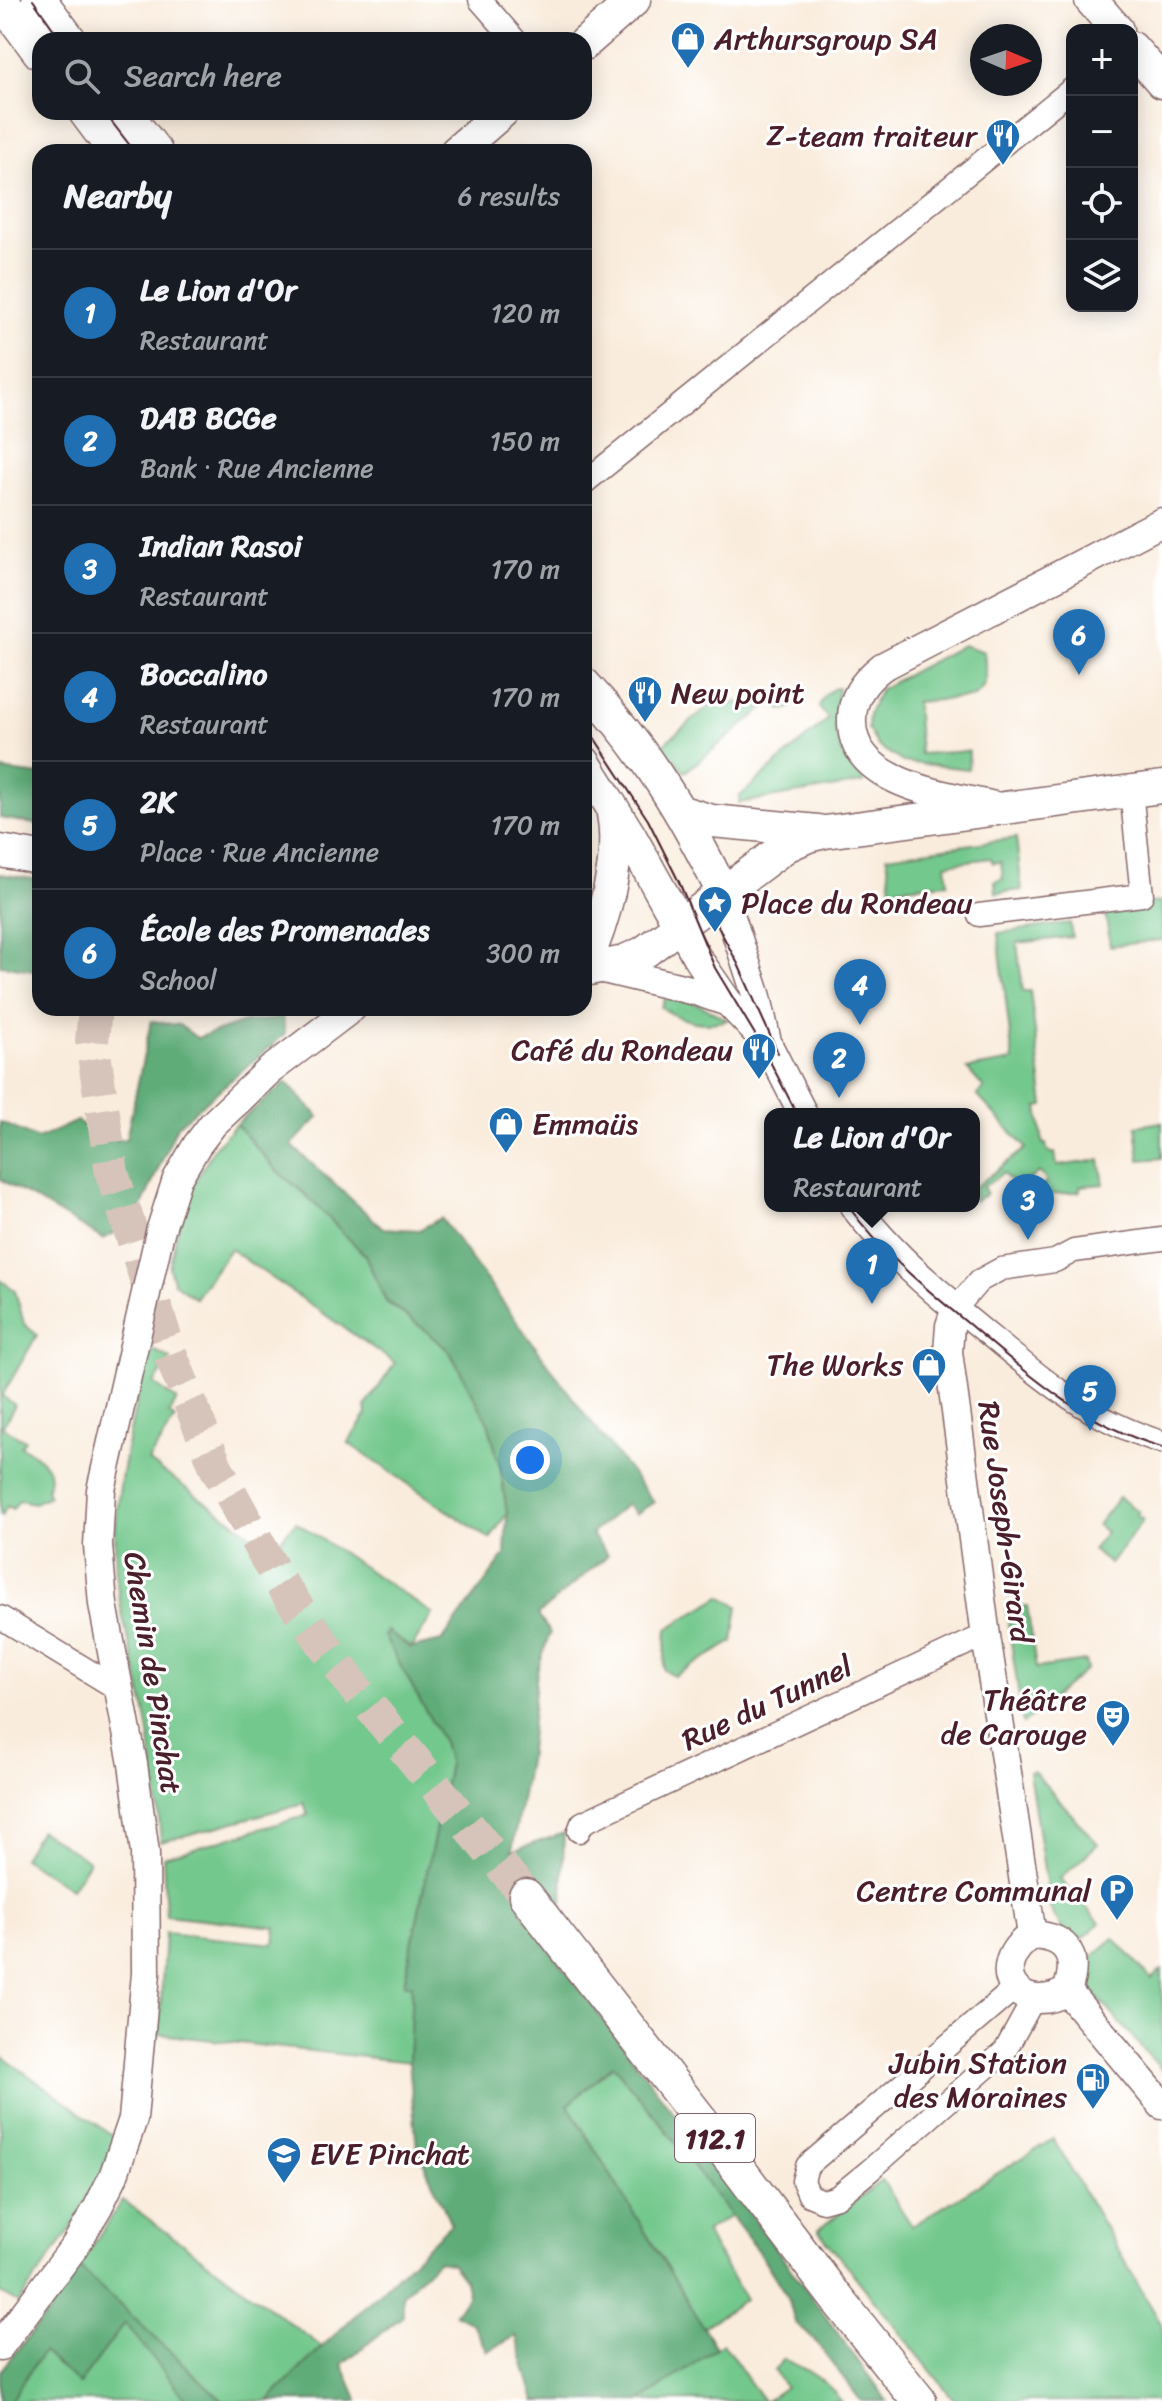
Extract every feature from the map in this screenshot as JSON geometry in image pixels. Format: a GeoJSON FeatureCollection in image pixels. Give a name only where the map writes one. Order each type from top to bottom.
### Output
{"type":"FeatureCollection","features":[{"type":"Feature","properties":{"kind":"main road"},"geometry":{"type":"LineString","coordinates":[[1,0],[32,41]]}},
{"type":"Feature","properties":{"kind":"main road"},"geometry":{"type":"LineString","coordinates":[[39,0],[63,32]]}},
{"type":"Feature","properties":{"kind":"main road"},"geometry":{"type":"LineString","coordinates":[[592,37],[634,0]]}},
{"type":"Feature","properties":{"kind":"main road"},"geometry":{"type":"LineString","coordinates":[[1091,0],[1112,24]]}},
{"type":"Feature","properties":{"kind":"main road"},"geometry":{"type":"LineString","coordinates":[[1138,55],[1162,82]]}},
{"type":"Feature","properties":{"kind":"main road"},"geometry":{"type":"LineString","coordinates":[[92,120],[110,144]]}},
{"type":"Feature","properties":{"kind":"main road"},"geometry":{"type":"LineString","coordinates":[[130,120],[149,144]]}},
{"type":"Feature","properties":{"kind":"main road"},"geometry":{"type":"LineString","coordinates":[[465,144],[493,120]]}},
{"type":"Feature","properties":{"kind":"main road"},"geometry":{"type":"LineString","coordinates":[[592,693],[628,734],[682,812],[702,850],[734,884]]}},
{"type":"Feature","properties":{"kind":"main road"},"geometry":{"type":"LineString","coordinates":[[592,775],[680,926]]}},
{"type":"Feature","properties":{"kind":"main road"},"geometry":{"type":"LineString","coordinates":[[592,968],[620,963],[643,953],[786,846],[808,836],[1146,789]]}},
{"type":"Feature","properties":{"kind":"main road"},"geometry":{"type":"LineString","coordinates":[[592,958],[604,916],[613,864],[616,829],[612,807]]}},
{"type":"Feature","properties":{"kind":"main road"},"geometry":{"type":"LineString","coordinates":[[682,812],[712,821],[825,832]]}},
{"type":"Feature","properties":{"kind":"main road"},"geometry":{"type":"LineString","coordinates":[[0,851],[32,857]]}},
{"type":"Feature","properties":{"kind":"main road","name":"112.1"},"geometry":{"type":"LineString","coordinates":[[526,1896],[919,2401]]}},
{"type":"Feature","properties":{"kind":"street"},"geometry":{"type":"LineString","coordinates":[[480,0],[508,32]]}},
{"type":"Feature","properties":{"kind":"street"},"geometry":{"type":"LineString","coordinates":[[592,477],[1066,94]]}},
{"type":"Feature","properties":{"kind":"street"},"geometry":{"type":"LineString","coordinates":[[1004,808],[915,787],[883,774],[870,764],[857,747],[851,718],[862,687],[882,667],[1162,522]]}},
{"type":"Feature","properties":{"kind":"street"},"geometry":{"type":"LineString","coordinates":[[979,915],[1142,895],[1146,789]]}},
{"type":"Feature","properties":{"kind":"street"},"geometry":{"type":"LineString","coordinates":[[734,884],[767,1043],[800,1108]]}},
{"type":"Feature","properties":{"kind":"street"},"geometry":{"type":"LineString","coordinates":[[680,926],[696,956],[728,1002],[767,1043]]}},
{"type":"Feature","properties":{"kind":"street"},"geometry":{"type":"LineString","coordinates":[[592,969],[699,992],[728,1002]]}},
{"type":"Feature","properties":{"kind":"street","name":"Chemin de Pinchat"},"geometry":{"type":"LineString","coordinates":[[0,2346],[75,2246],[98,2207],[113,2177],[133,2119],[146,1973],[145,1853],[133,1764],[103,1604],[98,1546],[101,1490],[160,1232],[177,1179],[197,1145],[220,1116],[269,1071],[341,1016]]}},
{"type":"Feature","properties":{"kind":"street"},"geometry":{"type":"LineString","coordinates":[[859,1212],[919,1278],[1067,1398],[1125,1430],[1162,1442]]}},
{"type":"Feature","properties":{"kind":"street"},"geometry":{"type":"LineString","coordinates":[[956,1308],[979,1281],[1001,1269],[1055,1261],[1074,1251],[1162,1239]]}},
{"type":"Feature","properties":{"kind":"street","name":"Rue Joseph-Girard"},"geometry":{"type":"LineString","coordinates":[[956,1308],[950,1326],[948,1352],[986,1636],[1032,1935]]}},
{"type":"Feature","properties":{"kind":"street"},"geometry":{"type":"LineString","coordinates":[[0,1617],[118,1689]]}},
{"type":"Feature","properties":{"kind":"street","name":"Rue du Tunnel"},"geometry":{"type":"LineString","coordinates":[[579,1831],[582,1823],[873,1685],[986,1636]]}},
{"type":"Feature","properties":{"kind":"street"},"geometry":{"type":"LineString","coordinates":[[1032,1935],[1051,1937],[1067,1949],[1072,1959],[1073,1975],[1067,1991],[1046,2000],[1024,1994],[1010,1979],[1010,1957],[1022,1942],[1032,1935]]}},
{"type":"Feature","properties":{"kind":"street"},"geometry":{"type":"LineString","coordinates":[[1067,1991],[1162,2104]]}},
{"type":"Feature","properties":{"kind":"street"},"geometry":{"type":"LineString","coordinates":[[1024,1994],[1005,2051],[837,2197],[823,2201],[809,2195],[803,2181],[807,2166],[1024,1994]]}},
{"type":"Feature","properties":{"kind":"green space"},"geometry":{"type":"Polygon","coordinates":[[[963,645],[984,652],[986,678],[982,689],[972,697],[916,702],[920,754],[969,751],[968,769],[903,762],[878,746],[868,729],[869,713],[880,689],[963,645]]]}},
{"type":"Feature","properties":{"kind":"green space"},"geometry":{"type":"Polygon","coordinates":[[[838,688],[835,725],[838,743],[863,783],[739,803],[740,796],[828,719],[819,707],[828,692],[838,688]]]}},
{"type":"Feature","properties":{"kind":"green space"},"geometry":{"type":"Polygon","coordinates":[[[795,695],[795,702],[789,709],[781,710],[773,701],[685,772],[662,745],[716,701],[728,704],[795,695]]]}},
{"type":"Feature","properties":{"kind":"green space"},"geometry":{"type":"Polygon","coordinates":[[[0,770],[32,774],[32,824],[0,818],[0,770]]]}},
{"type":"Feature","properties":{"kind":"green space"},"geometry":{"type":"Polygon","coordinates":[[[1016,838],[1022,890],[996,893],[995,881],[1003,879],[1001,862],[993,863],[991,858],[946,864],[948,883],[891,888],[887,856],[1016,838]]]}},
{"type":"Feature","properties":{"kind":"green space"},"geometry":{"type":"Polygon","coordinates":[[[0,874],[32,879],[32,970],[0,965],[0,874]]]}},
{"type":"Feature","properties":{"kind":"green space"},"geometry":{"type":"Polygon","coordinates":[[[1162,902],[1162,940],[1110,946],[1105,909],[1162,902]]]}},
{"type":"Feature","properties":{"kind":"green space"},"geometry":{"type":"Polygon","coordinates":[[[1070,923],[1072,937],[1017,943],[1023,991],[1030,991],[1044,1106],[1038,1107],[1043,1144],[1055,1153],[1057,1166],[1100,1160],[1104,1184],[1080,1186],[1080,1191],[1048,1195],[1050,1201],[1035,1203],[1035,1196],[1047,1180],[1039,1172],[1018,1188],[1003,1173],[983,1187],[987,1194],[980,1198],[980,1183],[1026,1148],[977,1095],[984,1088],[967,1069],[1013,1061],[998,933],[1070,923]]]}},
{"type":"Feature","properties":{"kind":"green space"},"geometry":{"type":"Polygon","coordinates":[[[668,994],[700,1005],[728,1020],[701,1023],[677,1016],[661,1007],[668,994]]]}},
{"type":"Feature","properties":{"kind":"green space"},"geometry":{"type":"Polygon","coordinates":[[[283,1018],[285,1034],[177,1126],[135,1222],[103,1239],[0,1179],[0,1122],[38,1139],[77,1121],[107,1141],[126,1139],[151,1021],[179,1025],[197,1038],[244,1022],[283,1018]]]}},
{"type":"Feature","properties":{"kind":"green space"},"geometry":{"type":"Polygon","coordinates":[[[286,1082],[319,1117],[291,1145],[383,1228],[419,1230],[441,1218],[584,1413],[654,1502],[636,1514],[627,1504],[591,1534],[608,1555],[538,1615],[550,1633],[537,1671],[528,1761],[512,1851],[564,1833],[562,1906],[537,1884],[520,1910],[764,2232],[887,2401],[861,2401],[817,2343],[795,2322],[788,2298],[763,2258],[613,2065],[568,2105],[716,2348],[641,2401],[535,2401],[516,2336],[488,2351],[472,2323],[455,2314],[468,2295],[465,2281],[451,2263],[437,2261],[403,2294],[403,2316],[342,2364],[358,2401],[268,2401],[451,2224],[417,2148],[409,2062],[412,1985],[404,1984],[449,1764],[443,1742],[384,1636],[387,1631],[411,1648],[442,1641],[505,1555],[507,1513],[500,1467],[488,1422],[450,1352],[386,1301],[365,1255],[304,1193],[277,1171],[236,1124],[286,1082]]]}},
{"type":"Feature","properties":{"kind":"green space"},"geometry":{"type":"Polygon","coordinates":[[[1162,1122],[1162,1158],[1140,1160],[1136,1126],[1162,1122]]]}},
{"type":"Feature","properties":{"kind":"green space"},"geometry":{"type":"Polygon","coordinates":[[[236,1124],[277,1171],[304,1193],[365,1255],[386,1302],[450,1352],[488,1422],[500,1467],[507,1513],[490,1539],[348,1443],[367,1414],[366,1406],[395,1363],[230,1249],[195,1298],[174,1283],[169,1268],[184,1201],[214,1148],[236,1124]]]}},
{"type":"Feature","properties":{"kind":"green space"},"geometry":{"type":"Polygon","coordinates":[[[0,1280],[15,1290],[24,1324],[37,1335],[2,1396],[15,1405],[2,1427],[25,1440],[21,1446],[45,1464],[50,1475],[46,1490],[49,1496],[34,1503],[19,1500],[13,1509],[7,1506],[2,1516],[0,1515],[0,1280]]]}},
{"type":"Feature","properties":{"kind":"green space"},"geometry":{"type":"Polygon","coordinates":[[[148,1350],[171,1359],[154,1384],[177,1400],[169,1414],[175,1419],[148,1461],[272,1549],[296,1522],[433,1614],[411,1648],[387,1632],[443,1742],[449,1764],[404,1983],[412,1985],[409,2062],[159,2034],[165,1933],[274,1944],[276,1927],[166,1915],[163,1857],[308,1815],[304,1803],[161,1842],[148,1729],[121,1611],[115,1555],[123,1467],[148,1350]]]}},
{"type":"Feature","properties":{"kind":"green space"},"geometry":{"type":"Polygon","coordinates":[[[1119,1497],[1139,1512],[1136,1515],[1143,1520],[1110,1564],[1092,1550],[1106,1532],[1097,1525],[1119,1497]]]}},
{"type":"Feature","properties":{"kind":"green space"},"geometry":{"type":"Polygon","coordinates":[[[721,1596],[738,1606],[733,1642],[674,1676],[664,1670],[667,1629],[721,1596]]]}},
{"type":"Feature","properties":{"kind":"green space"},"geometry":{"type":"Polygon","coordinates":[[[1027,1606],[1036,1668],[1085,1661],[1087,1669],[1023,1724],[1006,1608],[1027,1606]]]}},
{"type":"Feature","properties":{"kind":"green space"},"geometry":{"type":"Polygon","coordinates":[[[1033,1771],[1098,1844],[1060,1879],[1100,1923],[1080,1940],[1065,1932],[1050,1908],[1029,1772],[1033,1771]]]}},
{"type":"Feature","properties":{"kind":"green space"},"geometry":{"type":"Polygon","coordinates":[[[40,1830],[89,1861],[71,1889],[23,1858],[40,1830]]]}},
{"type":"Feature","properties":{"kind":"green space"},"geometry":{"type":"Polygon","coordinates":[[[1114,1938],[1151,1979],[1162,1970],[1162,2070],[1089,1988],[1085,1972],[1087,1965],[1114,1938]]]}},
{"type":"Feature","properties":{"kind":"green space"},"geometry":{"type":"Polygon","coordinates":[[[0,2055],[115,2137],[96,2187],[69,2232],[18,2303],[0,2293],[0,2055]]]}},
{"type":"Feature","properties":{"kind":"green space"},"geometry":{"type":"Polygon","coordinates":[[[613,2064],[731,2215],[705,2232],[745,2299],[702,2328],[568,2105],[613,2064]]]}},
{"type":"Feature","properties":{"kind":"green space"},"geometry":{"type":"Polygon","coordinates":[[[1053,2139],[1162,2325],[1162,2401],[955,2401],[818,2230],[882,2180],[912,2226],[1053,2139]]]}},
{"type":"Feature","properties":{"kind":"green space"},"geometry":{"type":"Polygon","coordinates":[[[123,2200],[322,2347],[268,2401],[0,2401],[0,2371],[49,2312],[123,2200]]]}},
{"type":"Feature","properties":{"kind":"green space"},"geometry":{"type":"Polygon","coordinates":[[[79,2267],[223,2401],[187,2401],[125,2323],[79,2384],[43,2352],[10,2401],[0,2401],[0,2371],[49,2312],[79,2267]]]}},
{"type":"Feature","properties":{"kind":"green space"},"geometry":{"type":"Polygon","coordinates":[[[723,2343],[763,2401],[641,2401],[716,2348],[723,2343]]]}},
{"type":"Feature","properties":{"kind":"green space"},"geometry":{"type":"Polygon","coordinates":[[[783,2359],[815,2376],[841,2401],[765,2401],[785,2387],[774,2371],[783,2359]]]}},
{"type":"Feature","properties":{"kind":"tunnel"},"geometry":{"type":"LineString","coordinates":[[94,1016],[92,1041],[112,1173],[170,1353],[216,1467],[280,1583],[354,1687],[526,1896]]}},
{"type":"Feature","properties":{"kind":"tram line"},"geometry":{"type":"LineString","coordinates":[[33,0],[55,32]]}},
{"type":"Feature","properties":{"kind":"tram line"},"geometry":{"type":"LineString","coordinates":[[110,120],[129,144]]}},
{"type":"Feature","properties":{"kind":"tram line"},"geometry":{"type":"LineString","coordinates":[[592,734],[648,820],[679,882],[715,968],[762,1046],[794,1108]]}},
{"type":"Feature","properties":{"kind":"tram line"},"geometry":{"type":"LineString","coordinates":[[707,906],[738,964],[778,1053]]}},
{"type":"Feature","properties":{"kind":"tram line"},"geometry":{"type":"LineString","coordinates":[[853,1212],[906,1270],[1037,1381],[1108,1426],[1162,1447]]}},
{"type":"Feature","properties":{"kind":"place","name":"Arthursgroup SA"},"geometry":{"type":"Point","coordinates":[688,70]}},
{"type":"Feature","properties":{"kind":"place","name":"Z-team traiteur"},"geometry":{"type":"Point","coordinates":[1003,167]}},
{"type":"Feature","properties":{"kind":"place","name":"École des Promenades"},"geometry":{"type":"Point","coordinates":[1079,675]}},
{"type":"Feature","properties":{"kind":"place","name":"New point"},"geometry":{"type":"Point","coordinates":[645,724]}},
{"type":"Feature","properties":{"kind":"place","name":"Place du Rondeau"},"geometry":{"type":"Point","coordinates":[715,934]}},
{"type":"Feature","properties":{"kind":"place","name":"Boccalino"},"geometry":{"type":"Point","coordinates":[860,1025]}},
{"type":"Feature","properties":{"kind":"place","name":"Café du Rondeau"},"geometry":{"type":"Point","coordinates":[759,1081]}},
{"type":"Feature","properties":{"kind":"place","name":"DAB BCGe"},"geometry":{"type":"Point","coordinates":[839,1098]}},
{"type":"Feature","properties":{"kind":"place","name":"Emmaüs"},"geometry":{"type":"Point","coordinates":[506,1155]}},
{"type":"Feature","properties":{"kind":"place","name":"Indian Rasoi"},"geometry":{"type":"Point","coordinates":[1028,1240]}},
{"type":"Feature","properties":{"kind":"place","name":"Le Lion d'Or"},"geometry":{"type":"Point","coordinates":[872,1304]}},
{"type":"Feature","properties":{"kind":"place","name":"The Works"},"geometry":{"type":"Point","coordinates":[929,1396]}},
{"type":"Feature","properties":{"kind":"place","name":"2K"},"geometry":{"type":"Point","coordinates":[1090,1431]}},
{"type":"Feature","properties":{"kind":"place","name":"Théâtre de Carouge"},"geometry":{"type":"Point","coordinates":[1113,1748]}},
{"type":"Feature","properties":{"kind":"place","name":"Centre Communal"},"geometry":{"type":"Point","coordinates":[1117,1922]}},
{"type":"Feature","properties":{"kind":"place","name":"Jubin Station des Moraines"},"geometry":{"type":"Point","coordinates":[1093,2111]}},
{"type":"Feature","properties":{"kind":"place","name":"EVE Pinchat"},"geometry":{"type":"Point","coordinates":[284,2185]}}]}
